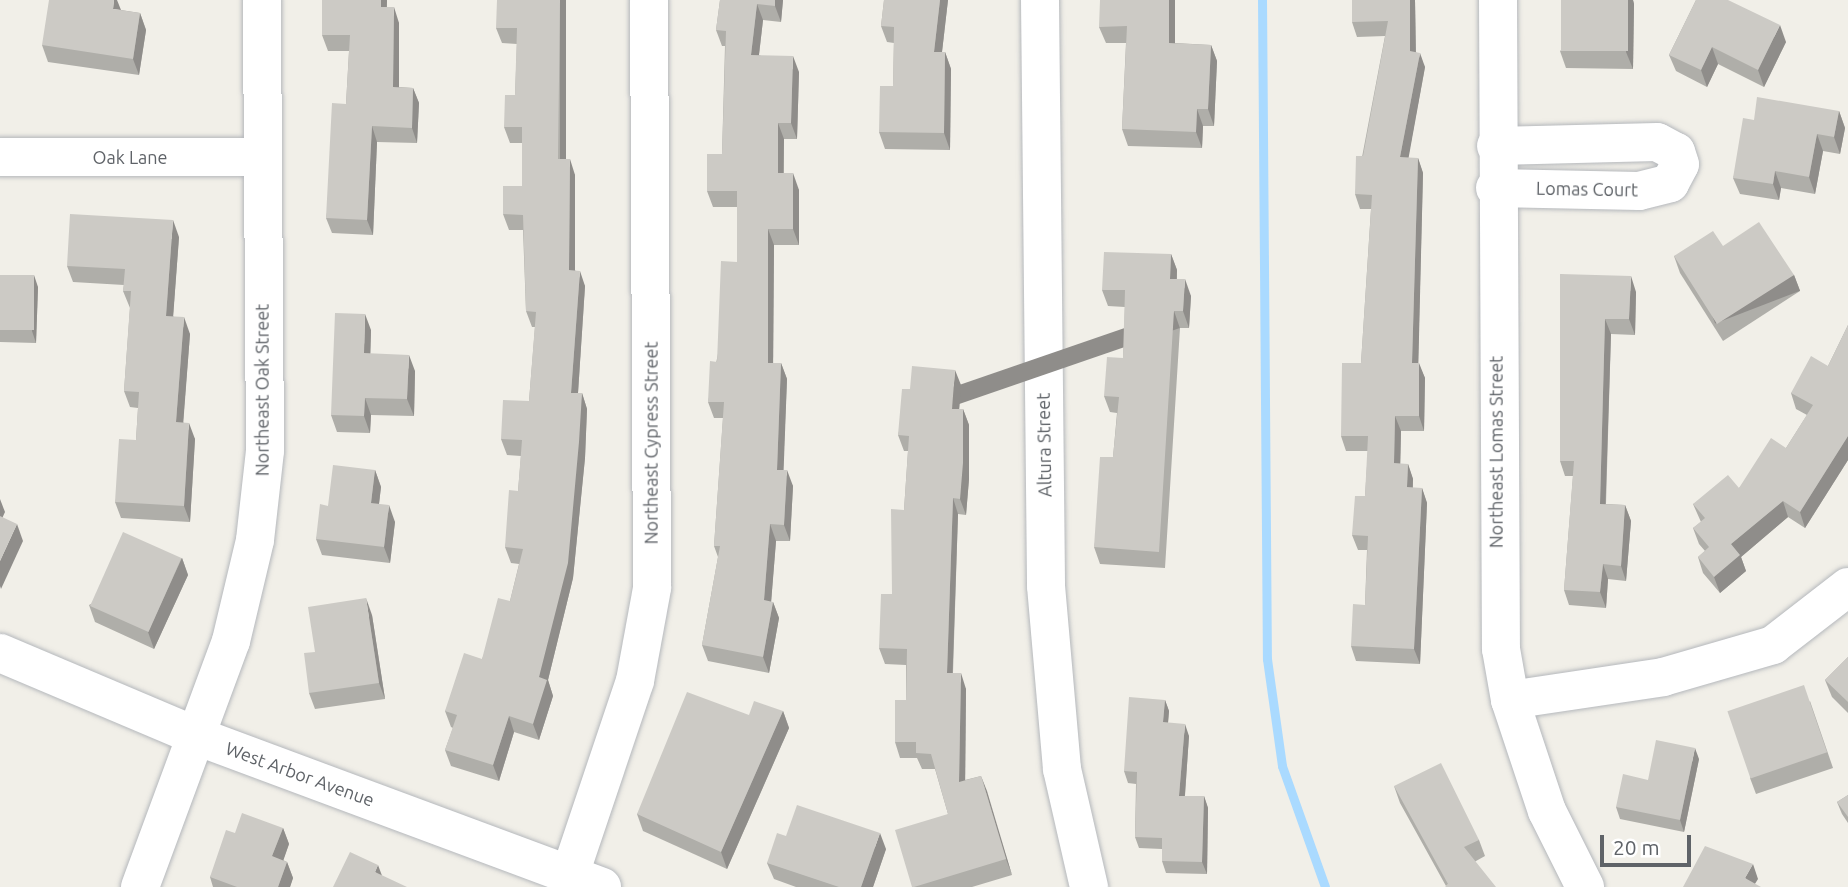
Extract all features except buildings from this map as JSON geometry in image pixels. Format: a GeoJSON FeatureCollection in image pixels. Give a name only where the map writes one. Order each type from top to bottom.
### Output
{"type":"FeatureCollection","features":[{"type":"Feature","properties":{"kind":"street","name":"Northeast Oak Street"},"geometry":{"type":"LineString","coordinates":[[140,887],[199,737],[255,540],[265,451],[260,157],[262,0]]}},
{"type":"Feature","properties":{"kind":"street","name":"Northeast Cypress Street"},"geometry":{"type":"LineString","coordinates":[[586,881],[635,681],[652,589],[649,0]]}},
{"type":"Feature","properties":{"kind":"street","name":"Altura Street"},"geometry":{"type":"LineString","coordinates":[[1040,0],[1046,586],[1062,769],[1089,887]]}},
{"type":"Feature","properties":{"kind":"street","name":"Northeast Lomas Street"},"geometry":{"type":"LineString","coordinates":[[1498,0],[1495,188],[1496,587],[1510,700],[1546,811],[1586,887]]}},
{"type":"Feature","properties":{"kind":"street","name":"Lomas Court"},"geometry":{"type":"LineString","coordinates":[[1495,188],[1639,191],[1670,183],[1680,164],[1676,152],[1657,142],[1496,146]]}},
{"type":"Feature","properties":{"kind":"street","name":"Oak Lane"},"geometry":{"type":"LineString","coordinates":[[0,157],[260,157]]}},
{"type":"Feature","properties":{"kind":"street"},"geometry":{"type":"LineString","coordinates":[[1510,700],[1663,677],[1773,645],[1848,587]]}},
{"type":"Feature","properties":{"kind":"street","name":"West Arbor Avenue"},"geometry":{"type":"LineString","coordinates":[[0,653],[199,737],[586,881]]}},
{"type":"Feature","properties":{"kind":"waterway"},"geometry":{"type":"LineString","coordinates":[[1262,0],[1267,659],[1282,766],[1325,887]]}}]}
